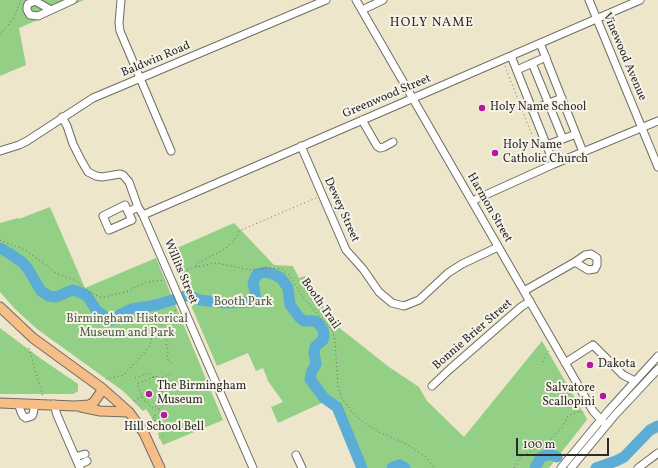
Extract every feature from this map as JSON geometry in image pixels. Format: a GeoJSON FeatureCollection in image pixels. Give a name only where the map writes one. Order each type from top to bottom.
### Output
{"type":"FeatureCollection","features":[{"type":"Feature","properties":{"kind":"main road"},"geometry":{"type":"LineString","coordinates":[[0,308],[32,338],[103,389],[129,412],[144,433],[160,468]]}},
{"type":"Feature","properties":{"kind":"main road"},"geometry":{"type":"LineString","coordinates":[[75,406],[94,402],[103,389]]}},
{"type":"Feature","properties":{"kind":"main road"},"geometry":{"type":"LineString","coordinates":[[0,403],[54,404],[100,411],[129,412]]}},
{"type":"Feature","properties":{"kind":"street"},"geometry":{"type":"LineString","coordinates":[[51,10],[73,0]]}},
{"type":"Feature","properties":{"kind":"street"},"geometry":{"type":"LineString","coordinates":[[121,0],[119,23],[120,31],[171,151]]}},
{"type":"Feature","properties":{"kind":"street","name":"Baldwin Road"},"geometry":{"type":"LineString","coordinates":[[0,152],[27,141],[93,98],[326,0]]}},
{"type":"Feature","properties":{"kind":"street","name":"Harmon Street"},"geometry":{"type":"LineString","coordinates":[[356,0],[593,411],[606,425]]}},
{"type":"Feature","properties":{"kind":"street"},"geometry":{"type":"LineString","coordinates":[[362,10],[383,0]]}},
{"type":"Feature","properties":{"kind":"street","name":"Vinewood Avenue"},"geometry":{"type":"LineString","coordinates":[[588,0],[658,167]]}},
{"type":"Feature","properties":{"kind":"street","name":"Greenwood Street"},"geometry":{"type":"LineString","coordinates":[[143,215],[640,0]]}},
{"type":"Feature","properties":{"kind":"street"},"geometry":{"type":"LineString","coordinates":[[540,43],[583,152]]}},
{"type":"Feature","properties":{"kind":"street"},"geometry":{"type":"LineString","coordinates":[[511,56],[554,164]]}},
{"type":"Feature","properties":{"kind":"street"},"geometry":{"type":"LineString","coordinates":[[517,70],[546,57]]}},
{"type":"Feature","properties":{"kind":"street"},"geometry":{"type":"LineString","coordinates":[[532,63],[562,140]]}},
{"type":"Feature","properties":{"kind":"street"},"geometry":{"type":"LineString","coordinates":[[532,110],[562,98]]}},
{"type":"Feature","properties":{"kind":"street","name":"Willits Street"},"geometry":{"type":"LineString","coordinates":[[62,118],[68,126],[73,144],[88,172],[102,177],[123,175],[129,182],[138,207],[170,276],[253,468]]}},
{"type":"Feature","properties":{"kind":"street"},"geometry":{"type":"LineString","coordinates":[[362,120],[377,146],[380,148],[393,142]]}},
{"type":"Feature","properties":{"kind":"street"},"geometry":{"type":"LineString","coordinates":[[472,201],[554,164],[658,121]]}},
{"type":"Feature","properties":{"kind":"street"},"geometry":{"type":"LineString","coordinates":[[547,145],[576,134]]}},
{"type":"Feature","properties":{"kind":"street","name":"Dewey Street"},"geometry":{"type":"LineString","coordinates":[[301,146],[346,250],[363,269],[384,297],[397,305],[409,305],[423,296],[455,268],[498,247]]}},
{"type":"Feature","properties":{"kind":"street"},"geometry":{"type":"LineString","coordinates":[[128,212],[138,207]]}},
{"type":"Feature","properties":{"kind":"street"},"geometry":{"type":"LineString","coordinates":[[524,291],[575,262]]}},
{"type":"Feature","properties":{"kind":"street","name":"Bonnie Brier Street"},"geometry":{"type":"LineString","coordinates":[[432,386],[512,315],[530,301]]}},
{"type":"Feature","properties":{"kind":"street"},"geometry":{"type":"LineString","coordinates":[[565,363],[593,345],[623,375],[635,381]]}},
{"type":"Feature","properties":{"kind":"street"},"geometry":{"type":"LineString","coordinates":[[561,468],[600,420],[658,356]]}},
{"type":"Feature","properties":{"kind":"street"},"geometry":{"type":"LineString","coordinates":[[571,468],[606,425],[656,374]]}},
{"type":"Feature","properties":{"kind":"street"},"geometry":{"type":"LineString","coordinates":[[18,403],[21,412],[26,418],[34,414],[35,404]]}},
{"type":"Feature","properties":{"kind":"street"},"geometry":{"type":"LineString","coordinates":[[54,404],[57,415],[79,467],[88,463]]}},
{"type":"Feature","properties":{"kind":"street"},"geometry":{"type":"LineString","coordinates":[[638,468],[658,453]]}},
{"type":"Feature","properties":{"kind":"street"},"geometry":{"type":"LineString","coordinates":[[296,455],[302,468]]}},
{"type":"Feature","properties":{"kind":"street"},"geometry":{"type":"LineString","coordinates":[[75,457],[88,463]]}},
{"type":"Feature","properties":{"kind":"path"},"geometry":{"type":"LineString","coordinates":[[0,34],[13,19],[21,0]]}},
{"type":"Feature","properties":{"kind":"path"},"geometry":{"type":"LineString","coordinates":[[505,66],[542,161]]}},
{"type":"Feature","properties":{"kind":"path"},"geometry":{"type":"LineString","coordinates":[[196,267],[199,262],[227,247],[236,238],[239,231],[319,196]]}},
{"type":"Feature","properties":{"kind":"path","name":"Booth Trail"},"geometry":{"type":"LineString","coordinates":[[0,240],[23,250],[45,264],[54,272],[76,281],[99,297],[106,297],[128,291],[146,282],[164,280],[170,276],[196,267],[216,263],[251,270],[270,268],[282,269],[290,276],[302,296],[332,330],[335,340],[338,388],[342,399],[354,414],[363,422],[381,433],[400,440],[411,447],[426,457],[434,468]]}},
{"type":"Feature","properties":{"kind":"path"},"geometry":{"type":"LineString","coordinates":[[106,379],[124,375],[150,346],[157,322],[167,314],[183,307]]}},
{"type":"Feature","properties":{"kind":"path"},"geometry":{"type":"LineString","coordinates":[[157,322],[168,329],[170,333],[166,342],[168,352],[167,356],[168,360],[173,364]]}},
{"type":"Feature","properties":{"kind":"path"},"geometry":{"type":"LineString","coordinates":[[29,348],[43,398]]}},
{"type":"Feature","properties":{"kind":"path"},"geometry":{"type":"LineString","coordinates":[[543,362],[549,351]]}},
{"type":"Feature","properties":{"kind":"path"},"geometry":{"type":"LineString","coordinates":[[135,378],[149,373],[154,377],[156,376],[162,390],[161,397],[163,406],[159,410]]}},
{"type":"Feature","properties":{"kind":"path"},"geometry":{"type":"LineString","coordinates":[[158,379],[171,374]]}},
{"type":"Feature","properties":{"kind":"path"},"geometry":{"type":"LineString","coordinates":[[154,377],[137,384],[144,401],[147,401],[152,408],[157,406],[167,427],[168,426]]}},
{"type":"Feature","properties":{"kind":"path"},"geometry":{"type":"LineString","coordinates":[[134,401],[142,395]]}},
{"type":"Feature","properties":{"kind":"path"},"geometry":{"type":"LineString","coordinates":[[514,468],[519,458],[548,442],[561,429],[568,416],[577,412],[584,412]]}},
{"type":"Feature","properties":{"kind":"path"},"geometry":{"type":"LineString","coordinates":[[152,420],[154,419],[153,416],[160,413]]}},
{"type":"Feature","properties":{"kind":"path"},"geometry":{"type":"LineString","coordinates":[[154,419],[156,422],[163,418]]}},
{"type":"Feature","properties":{"kind":"path"},"geometry":{"type":"LineString","coordinates":[[159,438],[166,435]]}},
{"type":"Feature","properties":{"kind":"green space"},"geometry":{"type":"Polygon","coordinates":[[[0,0],[84,0],[19,28],[26,65],[0,76],[0,0]]]}},
{"type":"Feature","properties":{"kind":"green space","name":"Birmingham Historical Museum and Park"},"geometry":{"type":"Polygon","coordinates":[[[50,207],[85,288],[156,258],[223,420],[163,445],[158,434],[160,431],[146,409],[143,411],[123,391],[37,329],[15,309],[0,292],[0,223],[19,219],[50,207]]]}},
{"type":"Feature","properties":{"kind":"green space","name":"Booth Park"},"geometry":{"type":"Polygon","coordinates":[[[234,223],[274,265],[293,266],[299,278],[305,276],[318,301],[337,326],[389,367],[419,387],[427,401],[464,437],[542,341],[587,419],[586,421],[549,468],[361,468],[358,467],[350,427],[326,401],[278,423],[271,407],[283,402],[268,381],[263,368],[256,371],[248,353],[217,366],[168,252],[234,223]]]}},
{"type":"Feature","properties":{"kind":"green space"},"geometry":{"type":"Polygon","coordinates":[[[0,328],[78,384],[78,391],[73,394],[0,394],[0,328]]]}},
{"type":"Feature","properties":{"kind":"waterway"},"geometry":{"type":"LineString","coordinates":[[0,248],[23,263],[41,291],[49,296],[56,297],[72,290],[79,292],[87,296],[97,311],[110,320],[117,318],[121,314],[132,309],[156,305],[182,297]]}},
{"type":"Feature","properties":{"kind":"waterway"},"geometry":{"type":"LineString","coordinates":[[185,296],[190,296],[199,300],[227,303],[252,302],[255,301],[256,298],[253,283],[257,274],[265,272],[281,278],[288,288],[290,305],[300,318],[304,321],[315,321],[323,330],[323,340],[315,347],[314,352],[316,364],[310,379],[324,398],[337,407],[362,468]]}},
{"type":"Feature","properties":{"kind":"waterway"},"geometry":{"type":"LineString","coordinates":[[596,468],[624,457],[650,430],[658,426]]}},
{"type":"Feature","properties":{"kind":"waterway"},"geometry":{"type":"LineString","coordinates":[[535,468],[541,457],[550,454],[557,457]]}},
{"type":"Feature","properties":{"kind":"waterway"},"geometry":{"type":"LineString","coordinates":[[392,468],[400,465],[405,468]]}},
{"type":"Feature","properties":{"kind":"place","name":"Holy Name School"},"geometry":{"type":"Point","coordinates":[482,108]}},
{"type":"Feature","properties":{"kind":"place","name":"Holy Name Catholic Church"},"geometry":{"type":"Point","coordinates":[495,153]}},
{"type":"Feature","properties":{"kind":"place","name":"Dakota"},"geometry":{"type":"Point","coordinates":[590,365]}},
{"type":"Feature","properties":{"kind":"place","name":"The Birmingham Museum"},"geometry":{"type":"Point","coordinates":[149,394]}},
{"type":"Feature","properties":{"kind":"place","name":"Salvatore Scallopini"},"geometry":{"type":"Point","coordinates":[603,396]}},
{"type":"Feature","properties":{"kind":"place","name":"Hill School Bell"},"geometry":{"type":"Point","coordinates":[164,415]}},
{"type":"Feature","properties":{"kind":"district","name":"HOLY NAME"},"geometry":{"type":"Point","coordinates":[432,24]}}]}
